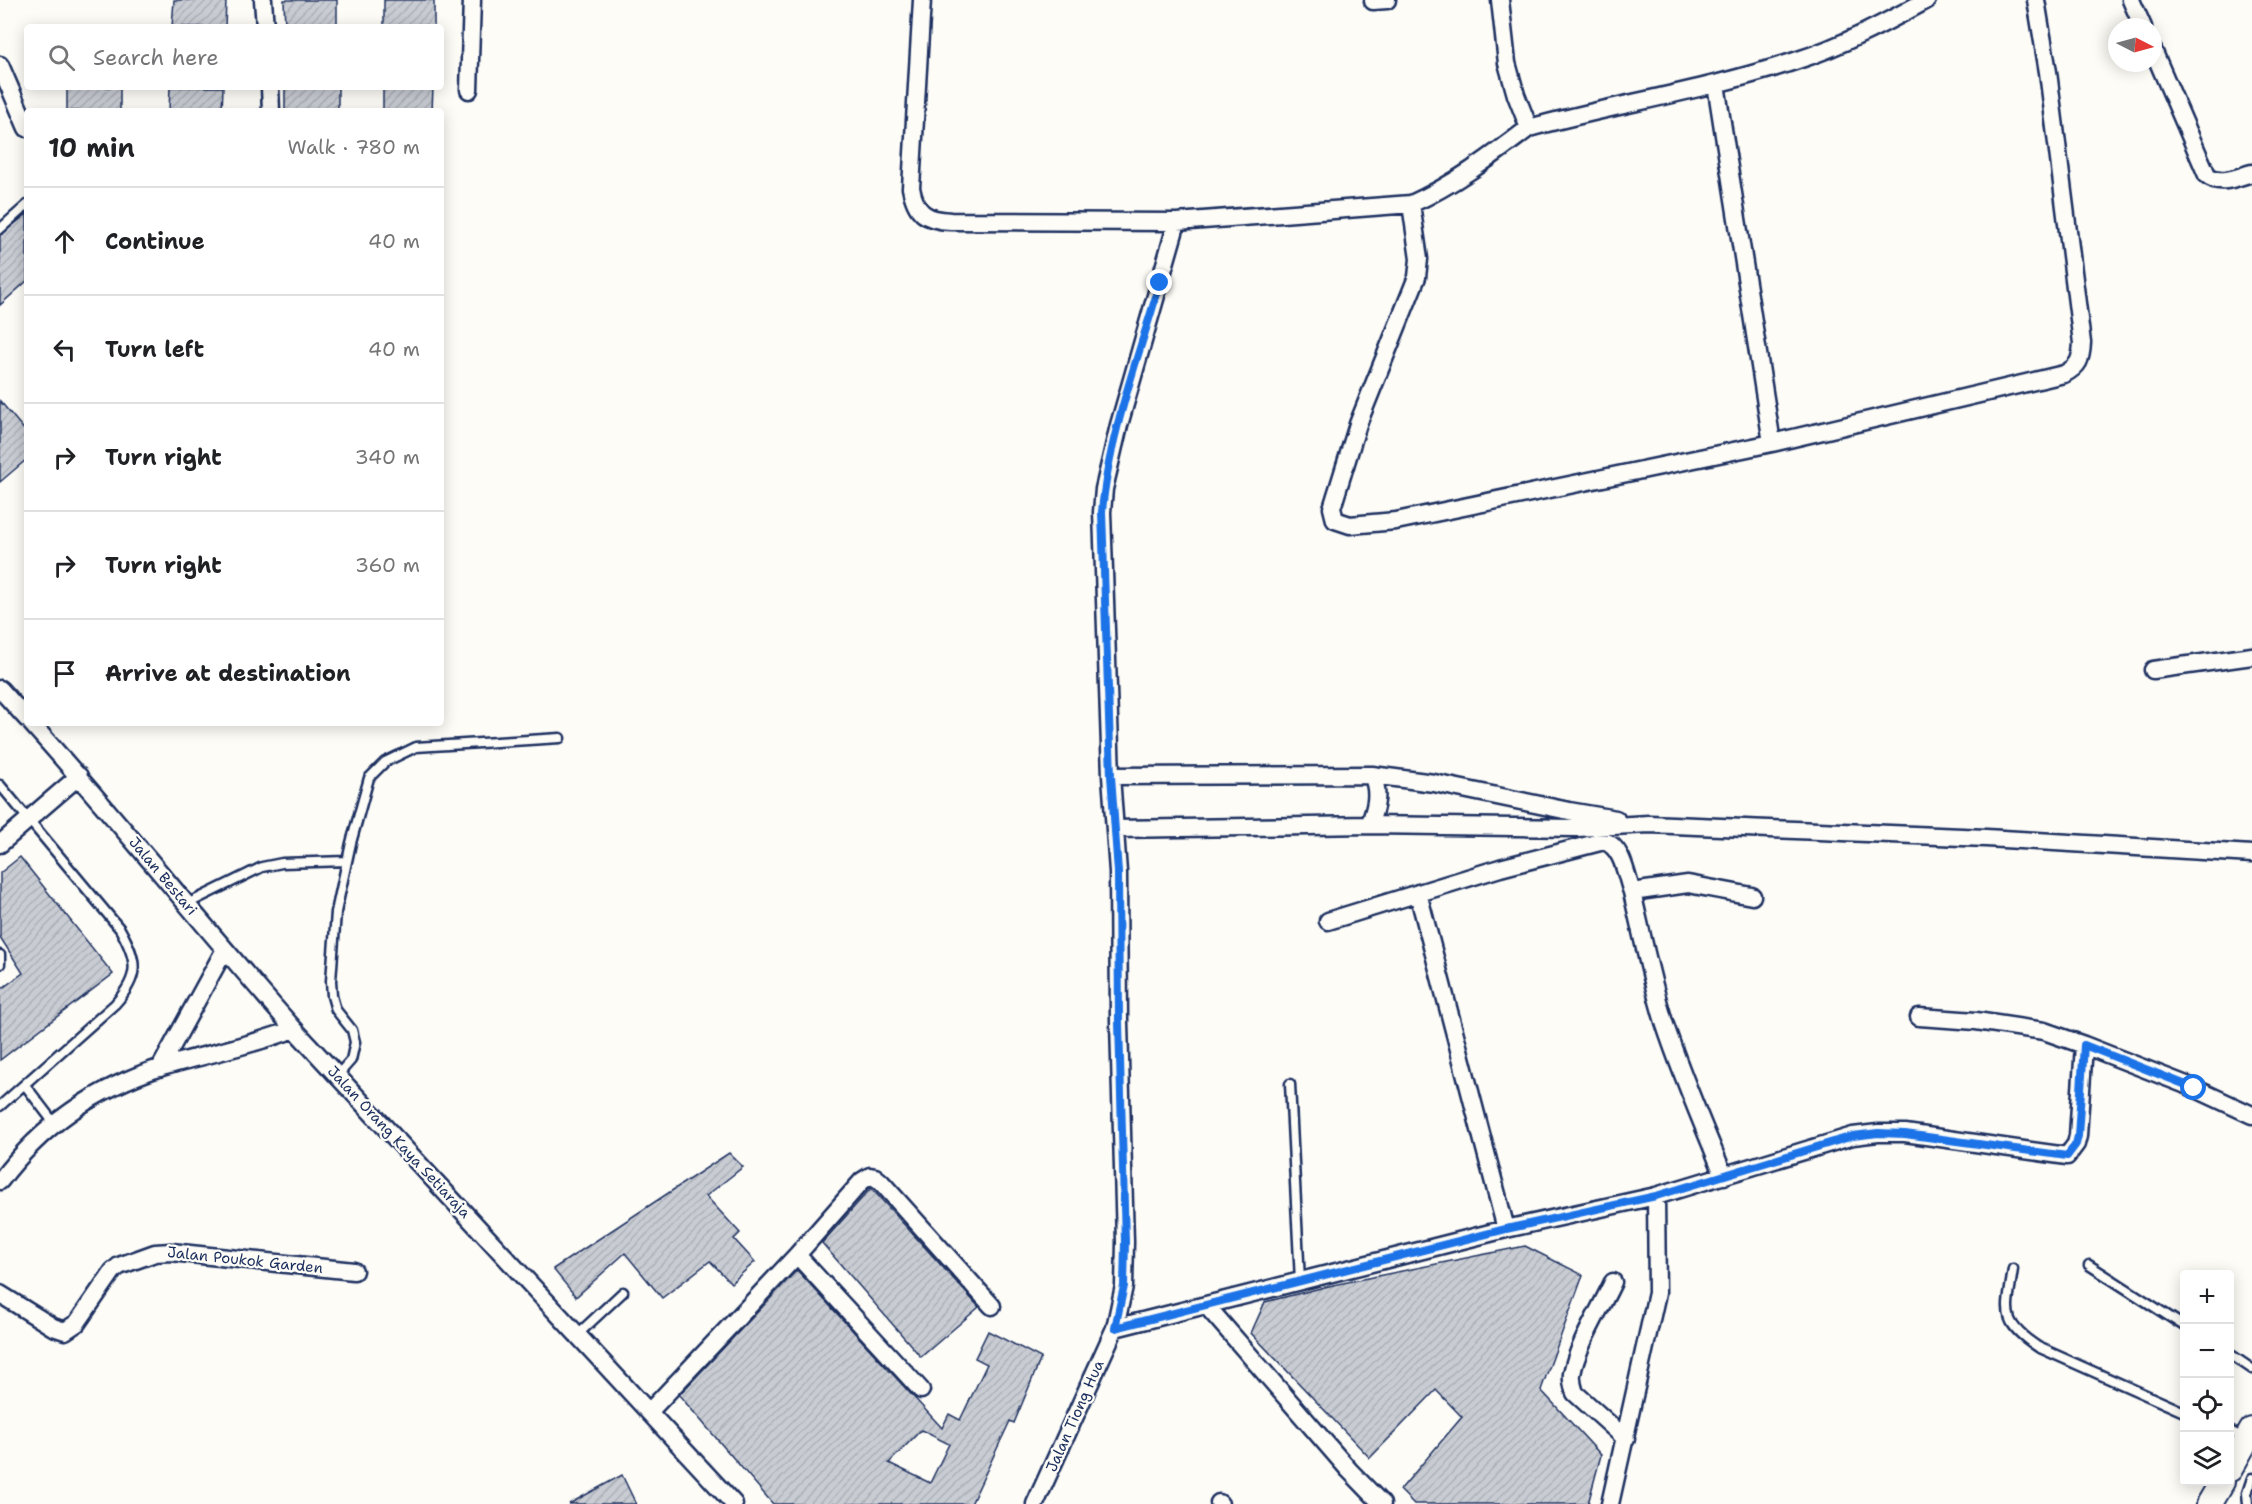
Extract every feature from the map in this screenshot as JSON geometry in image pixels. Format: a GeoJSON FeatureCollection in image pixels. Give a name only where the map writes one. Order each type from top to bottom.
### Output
{"type":"FeatureCollection","features":[{"type":"Feature","properties":{"kind":"street"},"geometry":{"type":"LineString","coordinates":[[263,0],[265,24]]}},
{"type":"Feature","properties":{"kind":"street"},"geometry":{"type":"LineString","coordinates":[[469,90],[472,0]]}},
{"type":"Feature","properties":{"kind":"street"},"geometry":{"type":"LineString","coordinates":[[922,0],[911,188],[914,202],[920,213],[939,221],[1177,222],[1411,204],[1453,182],[1529,128],[1716,84],[1820,52],[1927,0]]}},
{"type":"Feature","properties":{"kind":"street"},"geometry":{"type":"LineString","coordinates":[[1374,0],[1387,0]]}},
{"type":"Feature","properties":{"kind":"street"},"geometry":{"type":"LineString","coordinates":[[1500,0],[1508,63],[1516,95],[1529,128]]}},
{"type":"Feature","properties":{"kind":"street"},"geometry":{"type":"LineString","coordinates":[[1411,204],[1419,259],[1417,277],[1358,424],[1332,508],[1335,520],[1350,525],[1388,523],[1772,443],[2051,378],[2076,368],[2080,362],[2082,343],[2048,72],[2036,0]]}},
{"type":"Feature","properties":{"kind":"street"},"geometry":{"type":"LineString","coordinates":[[2131,0],[2139,18]]}},
{"type":"Feature","properties":{"kind":"street"},"geometry":{"type":"LineString","coordinates":[[0,66],[24,121]]}},
{"type":"Feature","properties":{"kind":"street"},"geometry":{"type":"LineString","coordinates":[[2162,71],[2207,175],[2213,180],[2222,181],[2252,173]]}},
{"type":"Feature","properties":{"kind":"street"},"geometry":{"type":"LineString","coordinates":[[1716,84],[1772,443]]}},
{"type":"Feature","properties":{"kind":"street"},"geometry":{"type":"LineString","coordinates":[[270,90],[272,108]]}},
{"type":"Feature","properties":{"kind":"street","name":"Jalan Tiong Hua"},"geometry":{"type":"LineString","coordinates":[[1035,1504],[1115,1328],[1124,1286],[1126,1264],[1119,1022],[1120,926],[1111,776],[1102,529],[1104,489],[1119,425],[1177,222]]}},
{"type":"Feature","properties":{"kind":"street"},"geometry":{"type":"LineString","coordinates":[[2153,670],[2252,656]]}},
{"type":"Feature","properties":{"kind":"street"},"geometry":{"type":"LineString","coordinates":[[0,689],[24,716]]}},
{"type":"Feature","properties":{"kind":"street","name":"Jalan Bestari"},"geometry":{"type":"LineString","coordinates":[[34,726],[187,903],[224,951],[294,1029]]}},
{"type":"Feature","properties":{"kind":"street"},"geometry":{"type":"LineString","coordinates":[[1111,776],[1372,775],[1434,783],[1569,811],[1650,824]]}},
{"type":"Feature","properties":{"kind":"street"},"geometry":{"type":"LineString","coordinates":[[1369,825],[1377,797],[1372,775]]}},
{"type":"Feature","properties":{"kind":"street"},"geometry":{"type":"LineString","coordinates":[[0,844],[79,776]]}},
{"type":"Feature","properties":{"kind":"street"},"geometry":{"type":"LineString","coordinates":[[1115,829],[1369,825],[1577,828],[1650,824],[1986,838],[2252,854]]}},
{"type":"Feature","properties":{"kind":"street"},"geometry":{"type":"LineString","coordinates":[[1328,921],[1500,868],[1604,841],[1614,847],[1619,853],[1632,892],[1652,978],[1678,1064],[1724,1176]]}},
{"type":"Feature","properties":{"kind":"street"},"geometry":{"type":"LineString","coordinates":[[1632,892],[1688,884],[1752,896]]}},
{"type":"Feature","properties":{"kind":"street"},"geometry":{"type":"LineString","coordinates":[[1418,893],[1506,1229]]}},
{"type":"Feature","properties":{"kind":"street"},"geometry":{"type":"LineString","coordinates":[[160,1068],[224,951]]}},
{"type":"Feature","properties":{"kind":"street"},"geometry":{"type":"LineString","coordinates":[[1919,1017],[1976,1021],[2044,1031],[2194,1088],[2252,1115]]}},
{"type":"Feature","properties":{"kind":"street"},"geometry":{"type":"LineString","coordinates":[[0,1181],[20,1154],[54,1124],[106,1090],[160,1068],[294,1029]]}},
{"type":"Feature","properties":{"kind":"street","name":"Jalan Orang Kaya Setiaraja"},"geometry":{"type":"LineString","coordinates":[[294,1029],[734,1504]]}},
{"type":"Feature","properties":{"kind":"street"},"geometry":{"type":"LineString","coordinates":[[1115,1328],[1506,1229],[1656,1196],[1853,1136],[1878,1133],[1905,1134],[2067,1156],[2076,1144],[2078,1136],[2084,1045]]}},
{"type":"Feature","properties":{"kind":"street"},"geometry":{"type":"LineString","coordinates":[[649,1412],[797,1255],[862,1181],[870,1176],[875,1177],[992,1306]]}},
{"type":"Feature","properties":{"kind":"street"},"geometry":{"type":"LineString","coordinates":[[1610,1504],[1657,1293],[1656,1196]]}},
{"type":"Feature","properties":{"kind":"street","name":"Jalan Poukok Garden"},"geometry":{"type":"LineString","coordinates":[[0,1294],[52,1327],[65,1331],[77,1323],[113,1271],[126,1262],[155,1253],[171,1252],[354,1271]]}},
{"type":"Feature","properties":{"kind":"street"},"geometry":{"type":"LineString","coordinates":[[797,1255],[921,1390]]}},
{"type":"Feature","properties":{"kind":"street"},"geometry":{"type":"LineString","coordinates":[[1613,1282],[1584,1341],[1572,1374],[1572,1384],[1575,1393],[1626,1439]]}},
{"type":"Feature","properties":{"kind":"street"},"geometry":{"type":"LineString","coordinates":[[1206,1305],[1349,1470],[1382,1504]]}},
{"type":"Feature","properties":{"kind":"street"},"geometry":{"type":"LineString","coordinates":[[2234,1456],[2243,1433]]}},
{"type":"Feature","properties":{"kind":"street"},"geometry":{"type":"LineString","coordinates":[[2209,1504],[2220,1486]]}},
{"type":"Feature","properties":{"kind":"lane"},"geometry":{"type":"LineString","coordinates":[[0,229],[24,208]]}},
{"type":"Feature","properties":{"kind":"lane"},"geometry":{"type":"LineString","coordinates":[[337,1076],[351,1060],[355,1042],[352,1030],[336,1010],[332,996],[336,912],[346,861],[369,778],[385,762],[416,747],[560,738]]}},
{"type":"Feature","properties":{"kind":"lane"},"geometry":{"type":"LineString","coordinates":[[0,785],[120,929],[129,946],[134,968],[133,980],[115,1004],[0,1106]]}},
{"type":"Feature","properties":{"kind":"lane"},"geometry":{"type":"LineString","coordinates":[[187,903],[261,867],[282,863],[346,861]]}},
{"type":"Feature","properties":{"kind":"lane"},"geometry":{"type":"LineString","coordinates":[[0,955],[0,964]]}},
{"type":"Feature","properties":{"kind":"lane"},"geometry":{"type":"LineString","coordinates":[[1290,1084],[1300,1281]]}},
{"type":"Feature","properties":{"kind":"lane"},"geometry":{"type":"LineString","coordinates":[[25,1085],[54,1124]]}},
{"type":"Feature","properties":{"kind":"lane"},"geometry":{"type":"LineString","coordinates":[[2089,1265],[2181,1324]]}},
{"type":"Feature","properties":{"kind":"lane"},"geometry":{"type":"LineString","coordinates":[[2013,1269],[2008,1310],[2013,1328],[2019,1334],[2038,1347],[2180,1410]]}},
{"type":"Feature","properties":{"kind":"lane"},"geometry":{"type":"LineString","coordinates":[[578,1334],[623,1292]]}},
{"type":"Feature","properties":{"kind":"lane"},"geometry":{"type":"LineString","coordinates":[[2234,1357],[2252,1369]]}},
{"type":"Feature","properties":{"kind":"lane"},"geometry":{"type":"LineString","coordinates":[[2240,1504],[2252,1478]]}},
{"type":"Feature","properties":{"kind":"lane"},"geometry":{"type":"LineString","coordinates":[[2247,1493],[2248,1504]]}},
{"type":"Feature","properties":{"kind":"building"},"geometry":{"type":"Polygon","coordinates":[[[174,0],[226,0],[225,24],[172,24],[174,0]]]}},
{"type":"Feature","properties":{"kind":"building"},"geometry":{"type":"Polygon","coordinates":[[[284,0],[337,0],[337,24],[285,24],[284,0]]]}},
{"type":"Feature","properties":{"kind":"building"},"geometry":{"type":"Polygon","coordinates":[[[384,0],[434,0],[434,24],[384,24],[384,0]]]}},
{"type":"Feature","properties":{"kind":"building"},"geometry":{"type":"Polygon","coordinates":[[[67,90],[120,90],[120,108],[67,108],[67,90]]]}},
{"type":"Feature","properties":{"kind":"building"},"geometry":{"type":"Polygon","coordinates":[[[170,90],[223,90],[222,108],[169,108],[170,90]]]}},
{"type":"Feature","properties":{"kind":"building"},"geometry":{"type":"Polygon","coordinates":[[[285,90],[338,90],[338,108],[285,108],[285,90]]]}},
{"type":"Feature","properties":{"kind":"building"},"geometry":{"type":"Polygon","coordinates":[[[383,90],[433,90],[432,108],[383,108],[383,90]]]}},
{"type":"Feature","properties":{"kind":"building"},"geometry":{"type":"Polygon","coordinates":[[[24,216],[24,284],[0,305],[0,235],[24,216]]]}},
{"type":"Feature","properties":{"kind":"building"},"geometry":{"type":"Polygon","coordinates":[[[0,401],[24,429],[24,462],[0,482],[0,401]]]}},
{"type":"Feature","properties":{"kind":"building"},"geometry":{"type":"Polygon","coordinates":[[[20,857],[113,974],[0,1060],[0,990],[23,973],[0,937],[0,873],[20,857]]]}},
{"type":"Feature","properties":{"kind":"building"},"geometry":{"type":"Polygon","coordinates":[[[729,1153],[743,1167],[706,1196],[740,1233],[734,1239],[755,1262],[731,1283],[710,1261],[662,1298],[625,1253],[576,1297],[553,1269],[729,1153]]]}},
{"type":"Feature","properties":{"kind":"building"},"geometry":{"type":"Polygon","coordinates":[[[871,1188],[979,1307],[921,1357],[822,1243],[871,1188]]]}},
{"type":"Feature","properties":{"kind":"building"},"geometry":{"type":"Polygon","coordinates":[[[1525,1246],[1583,1275],[1541,1390],[1601,1455],[1588,1504],[1414,1504],[1400,1490],[1462,1417],[1436,1390],[1370,1458],[1251,1333],[1265,1302],[1333,1285],[1525,1246]]]}},
{"type":"Feature","properties":{"kind":"building"},"geometry":{"type":"Polygon","coordinates":[[[797,1270],[942,1428],[949,1414],[960,1420],[987,1364],[975,1358],[988,1331],[1041,1358],[1014,1423],[1010,1421],[971,1504],[773,1504],[679,1395],[797,1270]],[[921,1430],[889,1463],[930,1483],[949,1444],[921,1430]]]}},
{"type":"Feature","properties":{"kind":"building"},"geometry":{"type":"Polygon","coordinates":[[[622,1475],[636,1504],[569,1504],[622,1475]]]}},
{"type":"Feature","properties":{"kind":"route"},"geometry":{"type":"LineString","coordinates":[[1160,283],[1110,458],[1102,512],[1111,776],[1120,926],[1119,1022],[1126,1264],[1115,1328],[1506,1229],[1656,1196],[1853,1136],[1878,1133],[1905,1134],[2067,1156],[2076,1144],[2078,1136],[2084,1045],[2194,1088]]}}]}
